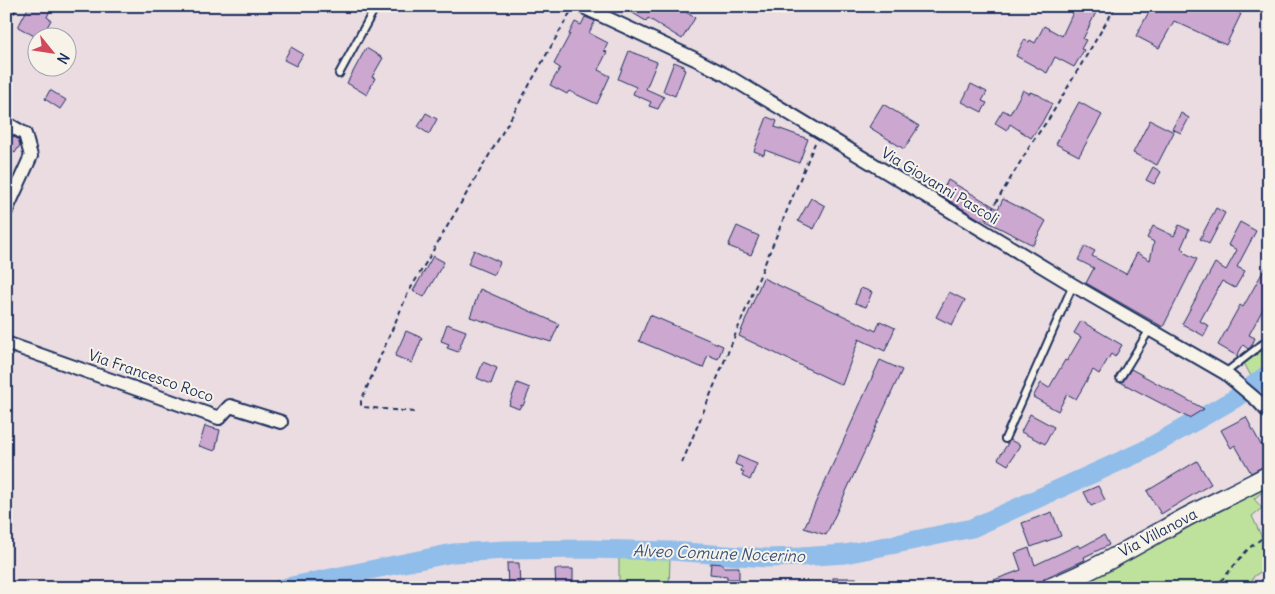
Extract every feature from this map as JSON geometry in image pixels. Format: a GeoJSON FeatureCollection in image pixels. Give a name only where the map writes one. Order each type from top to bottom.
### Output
{"type":"FeatureCollection","features":[{"type":"Feature","properties":{"kind":"main road","name":"Via Villanova"},"geometry":{"type":"LineString","coordinates":[[1049,588],[1106,562],[1183,519],[1268,476]]}},
{"type":"Feature","properties":{"kind":"street","name":"Via Giovanni Pascoli"},"geometry":{"type":"LineString","coordinates":[[581,6],[726,75],[1072,285],[1225,373],[1269,413]]}},
{"type":"Feature","properties":{"kind":"street"},"geometry":{"type":"LineString","coordinates":[[6,123],[25,134],[31,156],[6,211]]}},
{"type":"Feature","properties":{"kind":"street","name":"Via Francesco Roco"},"geometry":{"type":"LineString","coordinates":[[6,342],[219,418],[230,406],[281,422]]}},
{"type":"Feature","properties":{"kind":"lane"},"geometry":{"type":"LineString","coordinates":[[339,74],[376,6]]}},
{"type":"Feature","properties":{"kind":"lane"},"geometry":{"type":"LineString","coordinates":[[1005,439],[1072,285]]}},
{"type":"Feature","properties":{"kind":"lane"},"geometry":{"type":"LineString","coordinates":[[1120,378],[1150,329]]}},
{"type":"Feature","properties":{"kind":"lane"},"geometry":{"type":"LineString","coordinates":[[1225,373],[1269,338]]}},
{"type":"Feature","properties":{"kind":"path"},"geometry":{"type":"LineString","coordinates":[[6,16],[12,15],[17,6]]}},
{"type":"Feature","properties":{"kind":"path"},"geometry":{"type":"LineString","coordinates":[[414,412],[363,407],[361,406],[361,401],[408,293],[574,6]]}},
{"type":"Feature","properties":{"kind":"path"},"geometry":{"type":"LineString","coordinates":[[980,230],[1116,6]]}},
{"type":"Feature","properties":{"kind":"path"},"geometry":{"type":"LineString","coordinates":[[682,463],[819,131]]}},
{"type":"Feature","properties":{"kind":"path"},"geometry":{"type":"LineString","coordinates":[[1215,588],[1249,548],[1269,533]]}},
{"type":"Feature","properties":{"kind":"green space"},"geometry":{"type":"Polygon","coordinates":[[[1269,343],[1269,364],[1252,378],[1244,363],[1269,343]]]}},
{"type":"Feature","properties":{"kind":"green space"},"geometry":{"type":"Polygon","coordinates":[[[1269,484],[1254,499],[1262,508],[1252,516],[1264,542],[1269,539],[1269,567],[1254,576],[1248,588],[1062,588],[1269,484]]]}},
{"type":"Feature","properties":{"kind":"green space"},"geometry":{"type":"Polygon","coordinates":[[[619,555],[670,558],[669,588],[619,588],[619,555]]]}},
{"type":"Feature","properties":{"kind":"building"},"geometry":{"type":"Polygon","coordinates":[[[29,6],[52,6],[47,17],[51,20],[47,28],[28,28],[28,32],[18,27],[29,6]]]}},
{"type":"Feature","properties":{"kind":"building"},"geometry":{"type":"Polygon","coordinates":[[[621,6],[690,6],[686,12],[695,18],[682,39],[648,18],[646,21],[621,6]]]}},
{"type":"Feature","properties":{"kind":"building"},"geometry":{"type":"Polygon","coordinates":[[[1076,6],[1099,6],[1083,39],[1086,40],[1081,49],[1084,50],[1074,67],[1055,57],[1047,73],[1016,56],[1024,40],[1029,42],[1030,40],[1035,43],[1044,26],[1062,36],[1076,6]]]}},
{"type":"Feature","properties":{"kind":"building"},"geometry":{"type":"Polygon","coordinates":[[[1152,6],[1226,6],[1241,14],[1226,45],[1174,21],[1159,48],[1136,36],[1152,6]]]}},
{"type":"Feature","properties":{"kind":"building"},"geometry":{"type":"Polygon","coordinates":[[[585,17],[595,21],[589,33],[608,43],[604,51],[607,52],[598,70],[610,76],[597,104],[569,91],[567,94],[550,85],[560,68],[554,64],[575,22],[581,25],[585,17]]]}},
{"type":"Feature","properties":{"kind":"building"},"geometry":{"type":"Polygon","coordinates":[[[291,47],[303,54],[296,66],[284,60],[291,47]]]}},
{"type":"Feature","properties":{"kind":"building"},"geometry":{"type":"Polygon","coordinates":[[[366,48],[383,58],[372,77],[375,78],[367,95],[347,83],[366,48]]]}},
{"type":"Feature","properties":{"kind":"building"},"geometry":{"type":"Polygon","coordinates":[[[629,51],[657,62],[646,89],[664,97],[658,109],[649,106],[651,102],[633,94],[636,87],[618,79],[629,51]]]}},
{"type":"Feature","properties":{"kind":"building"},"geometry":{"type":"Polygon","coordinates":[[[674,62],[684,66],[683,69],[685,70],[675,96],[663,91],[674,62]]]}},
{"type":"Feature","properties":{"kind":"building"},"geometry":{"type":"Polygon","coordinates":[[[971,84],[987,92],[982,101],[987,103],[982,112],[962,102],[971,84]]]}},
{"type":"Feature","properties":{"kind":"building"},"geometry":{"type":"Polygon","coordinates":[[[50,90],[66,100],[60,109],[45,99],[50,90]]]}},
{"type":"Feature","properties":{"kind":"building"},"geometry":{"type":"Polygon","coordinates":[[[1023,90],[1030,94],[1030,92],[1039,95],[1052,104],[1031,138],[1010,124],[1007,130],[995,123],[1003,110],[1010,114],[1023,90]]]}},
{"type":"Feature","properties":{"kind":"building"},"geometry":{"type":"Polygon","coordinates":[[[1079,102],[1102,115],[1079,156],[1056,144],[1079,102]]]}},
{"type":"Feature","properties":{"kind":"building"},"geometry":{"type":"Polygon","coordinates":[[[883,104],[919,126],[904,149],[869,127],[883,104]]]}},
{"type":"Feature","properties":{"kind":"building"},"geometry":{"type":"Polygon","coordinates":[[[426,113],[437,119],[429,134],[418,127],[426,113]]]}},
{"type":"Feature","properties":{"kind":"building"},"geometry":{"type":"Polygon","coordinates":[[[1181,113],[1189,118],[1181,133],[1172,129],[1181,113]]]}},
{"type":"Feature","properties":{"kind":"building"},"geometry":{"type":"Polygon","coordinates":[[[767,117],[777,121],[775,127],[808,139],[799,163],[765,150],[764,155],[754,151],[767,117]]]}},
{"type":"Feature","properties":{"kind":"building"},"geometry":{"type":"Polygon","coordinates":[[[1150,120],[1174,132],[1157,165],[1133,153],[1150,120]]]}},
{"type":"Feature","properties":{"kind":"building"},"geometry":{"type":"Polygon","coordinates":[[[6,133],[18,139],[20,145],[15,153],[6,148],[6,133]]]}},
{"type":"Feature","properties":{"kind":"building"},"geometry":{"type":"Polygon","coordinates":[[[1153,167],[1161,172],[1154,184],[1146,180],[1153,167]]]}},
{"type":"Feature","properties":{"kind":"building"},"geometry":{"type":"Polygon","coordinates":[[[948,180],[998,209],[1003,199],[1046,221],[1033,245],[981,220],[940,195],[948,180]]]}},
{"type":"Feature","properties":{"kind":"building"},"geometry":{"type":"Polygon","coordinates":[[[811,198],[825,206],[814,229],[798,221],[811,198]]]}},
{"type":"Feature","properties":{"kind":"building"},"geometry":{"type":"Polygon","coordinates":[[[1216,208],[1225,213],[1209,244],[1200,239],[1216,208]]]}},
{"type":"Feature","properties":{"kind":"building"},"geometry":{"type":"Polygon","coordinates":[[[1240,222],[1256,231],[1237,267],[1245,271],[1235,288],[1222,281],[1200,321],[1209,326],[1204,336],[1182,324],[1215,263],[1226,270],[1237,250],[1228,245],[1240,222]]]}},
{"type":"Feature","properties":{"kind":"building"},"geometry":{"type":"Polygon","coordinates":[[[1179,225],[1189,230],[1181,248],[1185,250],[1183,252],[1197,259],[1163,327],[1086,283],[1094,268],[1078,260],[1085,246],[1095,251],[1092,256],[1126,274],[1137,253],[1150,260],[1154,242],[1147,238],[1153,226],[1174,236],[1179,225]]]}},
{"type":"Feature","properties":{"kind":"building"},"geometry":{"type":"Polygon","coordinates":[[[737,226],[759,236],[751,255],[728,246],[737,226]]]}},
{"type":"Feature","properties":{"kind":"building"},"geometry":{"type":"Polygon","coordinates":[[[474,250],[500,262],[494,275],[468,264],[474,250]]]}},
{"type":"Feature","properties":{"kind":"building"},"geometry":{"type":"Polygon","coordinates":[[[433,256],[444,262],[424,297],[413,291],[433,256]]]}},
{"type":"Feature","properties":{"kind":"building"},"geometry":{"type":"Polygon","coordinates":[[[1269,261],[1269,310],[1264,307],[1249,335],[1255,338],[1251,347],[1248,349],[1243,345],[1237,356],[1218,345],[1240,305],[1243,307],[1269,261]]]}},
{"type":"Feature","properties":{"kind":"building"},"geometry":{"type":"Polygon","coordinates":[[[763,278],[876,331],[880,321],[895,328],[885,351],[859,339],[842,385],[739,336],[763,278]]]}},
{"type":"Feature","properties":{"kind":"building"},"geometry":{"type":"Polygon","coordinates":[[[861,288],[872,292],[866,307],[855,303],[861,288]]]}},
{"type":"Feature","properties":{"kind":"building"},"geometry":{"type":"Polygon","coordinates":[[[480,289],[559,324],[551,342],[470,317],[480,289]]]}},
{"type":"Feature","properties":{"kind":"building"},"geometry":{"type":"Polygon","coordinates":[[[949,292],[965,300],[952,325],[936,317],[949,292]]]}},
{"type":"Feature","properties":{"kind":"building"},"geometry":{"type":"Polygon","coordinates":[[[650,315],[723,346],[718,359],[708,355],[703,368],[639,341],[650,315]]]}},
{"type":"Feature","properties":{"kind":"building"},"geometry":{"type":"Polygon","coordinates":[[[1081,321],[1122,345],[1115,357],[1111,354],[1099,374],[1093,370],[1076,399],[1067,394],[1058,411],[1033,397],[1041,383],[1049,388],[1065,360],[1067,361],[1081,337],[1074,333],[1081,321]]]}},
{"type":"Feature","properties":{"kind":"building"},"geometry":{"type":"Polygon","coordinates":[[[447,324],[466,331],[458,352],[447,348],[449,344],[441,341],[447,324]]]}},
{"type":"Feature","properties":{"kind":"building"},"geometry":{"type":"Polygon","coordinates":[[[406,331],[422,338],[412,363],[395,356],[406,331]]]}},
{"type":"Feature","properties":{"kind":"building"},"geometry":{"type":"Polygon","coordinates":[[[880,360],[902,370],[826,535],[804,528],[880,360]]]}},
{"type":"Feature","properties":{"kind":"building"},"geometry":{"type":"Polygon","coordinates":[[[483,362],[497,368],[491,384],[477,378],[483,362]]]}},
{"type":"Feature","properties":{"kind":"building"},"geometry":{"type":"Polygon","coordinates":[[[1131,369],[1204,409],[1189,418],[1122,383],[1131,369]]]}},
{"type":"Feature","properties":{"kind":"building"},"geometry":{"type":"Polygon","coordinates":[[[517,383],[530,388],[523,406],[521,405],[519,409],[509,405],[517,383]]]}},
{"type":"Feature","properties":{"kind":"building"},"geometry":{"type":"Polygon","coordinates":[[[1030,414],[1054,427],[1045,444],[1021,432],[1030,414]]]}},
{"type":"Feature","properties":{"kind":"building"},"geometry":{"type":"Polygon","coordinates":[[[1246,417],[1261,445],[1269,440],[1269,464],[1251,473],[1235,445],[1231,448],[1221,430],[1246,417]]]}},
{"type":"Feature","properties":{"kind":"building"},"geometry":{"type":"Polygon","coordinates":[[[205,426],[220,430],[215,451],[199,446],[205,426]]]}},
{"type":"Feature","properties":{"kind":"building"},"geometry":{"type":"Polygon","coordinates":[[[1010,440],[1020,445],[1008,465],[998,459],[1010,440]]]}},
{"type":"Feature","properties":{"kind":"building"},"geometry":{"type":"Polygon","coordinates":[[[738,456],[757,464],[750,480],[742,476],[744,472],[741,471],[742,467],[735,464],[738,456]]]}},
{"type":"Feature","properties":{"kind":"building"},"geometry":{"type":"Polygon","coordinates":[[[1197,461],[1211,484],[1161,514],[1147,491],[1197,461]]]}},
{"type":"Feature","properties":{"kind":"building"},"geometry":{"type":"Polygon","coordinates":[[[1098,486],[1105,500],[1091,506],[1084,492],[1098,486]]]}},
{"type":"Feature","properties":{"kind":"building"},"geometry":{"type":"Polygon","coordinates":[[[1052,512],[1061,536],[1031,547],[1022,523],[1052,512]]]}},
{"type":"Feature","properties":{"kind":"building"},"geometry":{"type":"Polygon","coordinates":[[[1104,535],[1109,545],[1084,557],[1085,560],[1045,578],[1040,583],[1026,588],[975,587],[1021,570],[1015,553],[1029,548],[1035,565],[1078,545],[1080,548],[1104,535]]]}},
{"type":"Feature","properties":{"kind":"building"},"geometry":{"type":"Polygon","coordinates":[[[507,563],[519,563],[520,588],[508,588],[507,563]]]}},
{"type":"Feature","properties":{"kind":"building"},"geometry":{"type":"Polygon","coordinates":[[[711,563],[723,564],[723,567],[739,567],[739,579],[727,579],[727,576],[710,574],[711,563]]]}},
{"type":"Feature","properties":{"kind":"building"},"geometry":{"type":"Polygon","coordinates":[[[555,569],[573,569],[573,588],[556,588],[555,569]]]}},
{"type":"Feature","properties":{"kind":"building"},"geometry":{"type":"Polygon","coordinates":[[[833,578],[856,578],[856,588],[833,588],[833,578]]]}},
{"type":"Feature","properties":{"kind":"waterway","name":"Alveo Comune Nocerino"},"geometry":{"type":"LineString","coordinates":[[282,588],[453,553],[588,549],[671,551],[767,558],[800,557],[845,554],[972,528],[1143,451],[1236,398],[1269,373]]}}]}
